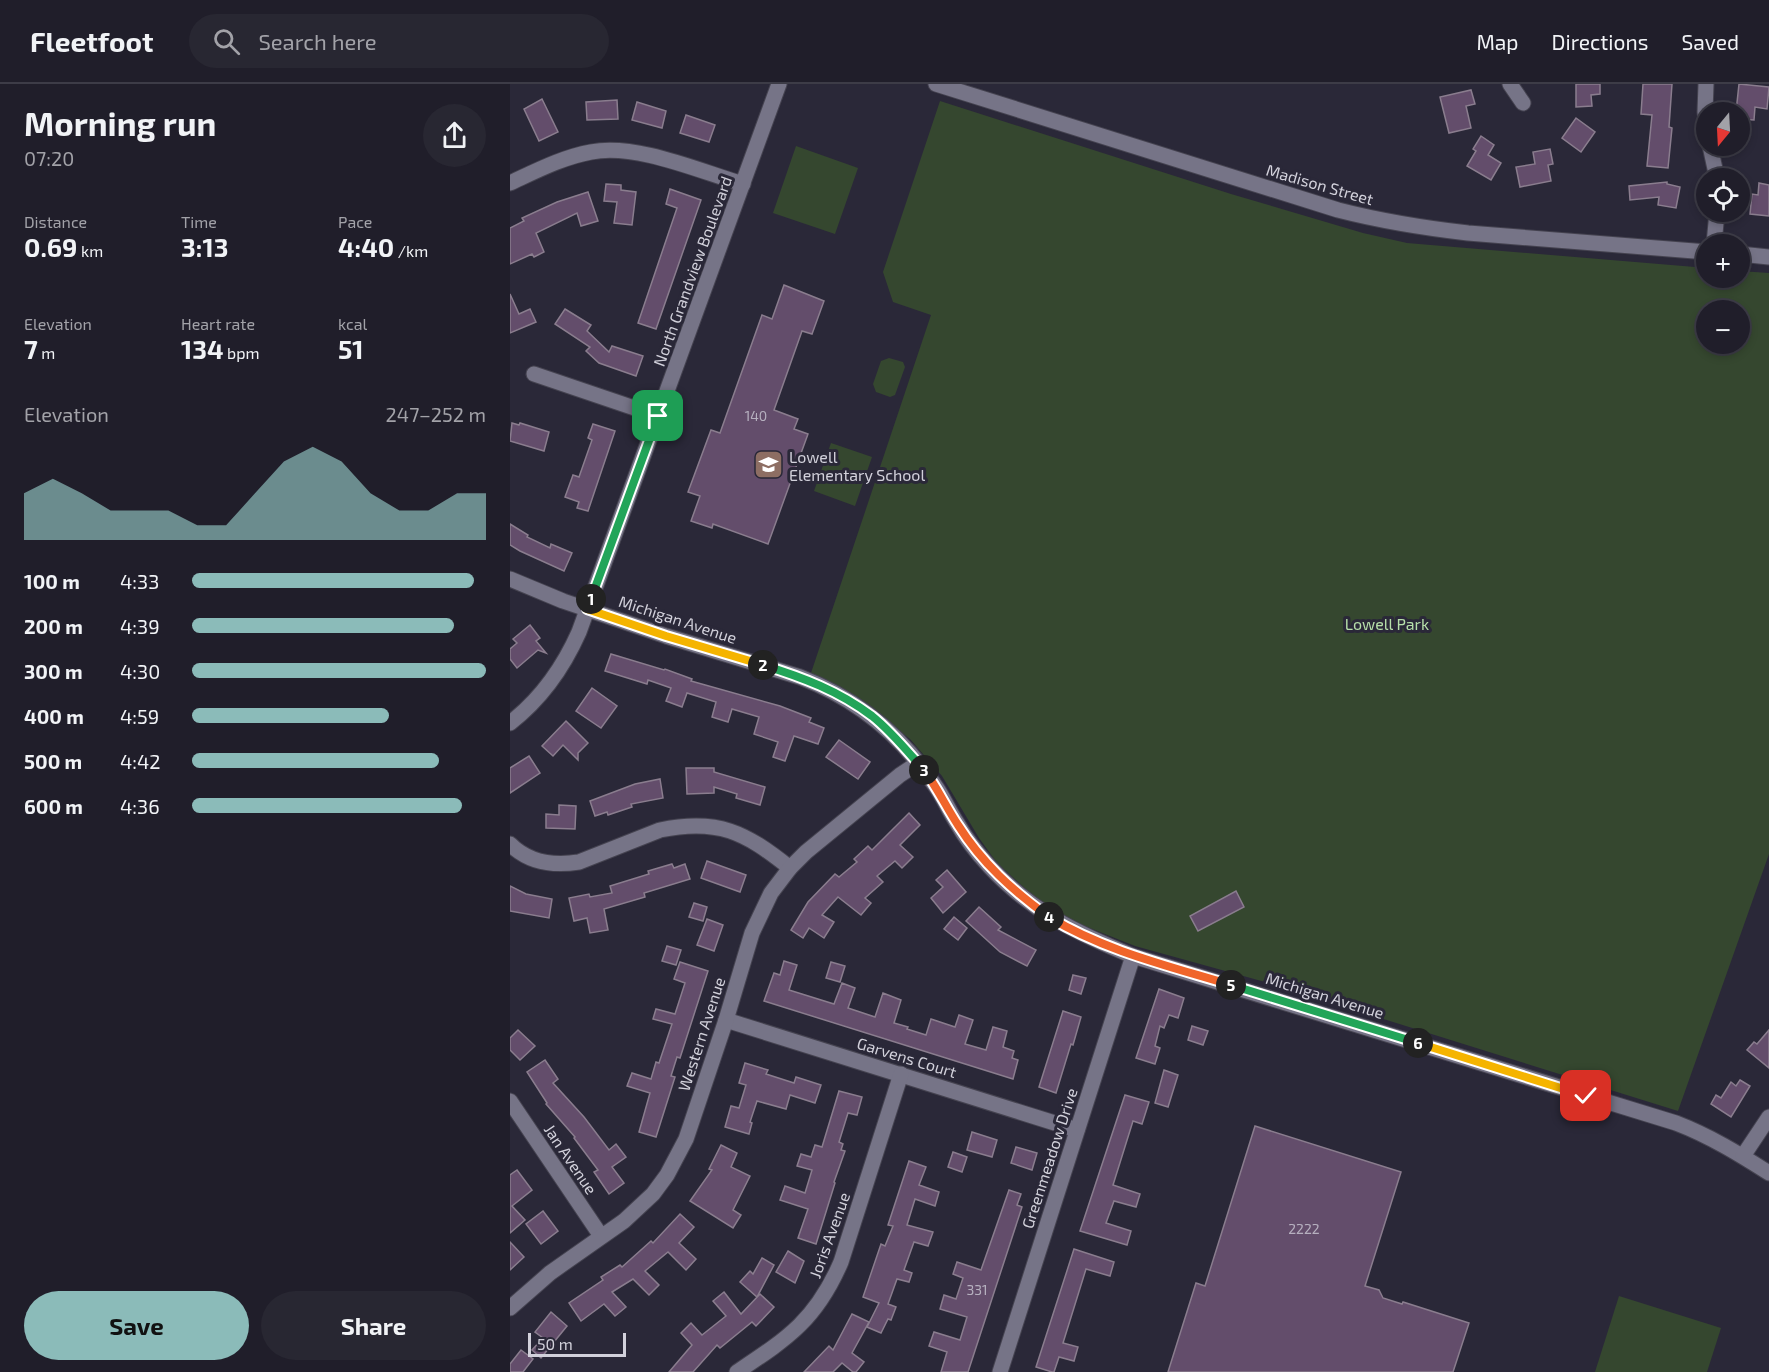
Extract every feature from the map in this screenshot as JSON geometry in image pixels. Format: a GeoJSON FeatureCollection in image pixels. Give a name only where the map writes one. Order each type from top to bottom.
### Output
{"type":"FeatureCollection","features":[{"type":"Feature","properties":{"kind":"street","name":"North Grandview Boulevard"},"geometry":{"type":"LineString","coordinates":[[510,723],[532,704],[560,670],[571,650],[779,84]]}},
{"type":"Feature","properties":{"kind":"street","name":"Madison Street"},"geometry":{"type":"LineString","coordinates":[[936,84],[1338,210],[1367,217],[1430,229],[1468,233],[1696,251]]}},
{"type":"Feature","properties":{"kind":"street"},"geometry":{"type":"LineString","coordinates":[[1510,84],[1523,103]]}},
{"type":"Feature","properties":{"kind":"street"},"geometry":{"type":"LineString","coordinates":[[1705,102],[1706,84]]}},
{"type":"Feature","properties":{"kind":"street"},"geometry":{"type":"LineString","coordinates":[[510,183],[569,157],[593,151],[613,150],[650,155],[743,184]]}},
{"type":"Feature","properties":{"kind":"street"},"geometry":{"type":"LineString","coordinates":[[1750,255],[1769,257]]}},
{"type":"Feature","properties":{"kind":"street"},"geometry":{"type":"LineString","coordinates":[[534,374],[658,416]]}},
{"type":"Feature","properties":{"kind":"street","name":"Michigan Avenue"},"geometry":{"type":"LineString","coordinates":[[510,579],[587,609],[816,683],[852,703],[887,729],[918,763],[980,855],[1012,889],[1063,925],[1132,956],[1676,1123],[1712,1138],[1769,1173]]}},
{"type":"Feature","properties":{"kind":"street","name":"Western Avenue"},"geometry":{"type":"LineString","coordinates":[[510,1308],[550,1273],[624,1221],[653,1194],[679,1156],[686,1139],[758,918],[771,893],[806,852],[837,825],[918,763]]}},
{"type":"Feature","properties":{"kind":"street"},"geometry":{"type":"LineString","coordinates":[[510,844],[538,861],[570,863],[579,862],[660,830],[709,826],[729,830],[750,839],[790,868]]}},
{"type":"Feature","properties":{"kind":"street","name":"Greenmeadow Drive"},"geometry":{"type":"LineString","coordinates":[[1000,1372],[1132,956]]}},
{"type":"Feature","properties":{"kind":"street","name":"Garvens Court"},"geometry":{"type":"LineString","coordinates":[[726,1020],[1077,1130]]}},
{"type":"Feature","properties":{"kind":"street","name":"Joris Avenue"},"geometry":{"type":"LineString","coordinates":[[737,1372],[792,1333],[831,1286],[841,1262],[901,1074]]}},
{"type":"Feature","properties":{"kind":"street","name":"Jan Avenue"},"geometry":{"type":"LineString","coordinates":[[510,1101],[602,1236]]}},
{"type":"Feature","properties":{"kind":"street"},"geometry":{"type":"LineString","coordinates":[[1743,1156],[1769,1117]]}},
{"type":"Feature","properties":{"kind":"green space","name":"Lowell Park"},"geometry":{"type":"Polygon","coordinates":[[[940,101],[1231,194],[1363,233],[1407,243],[1696,267],[1696,288],[1750,288],[1750,272],[1769,273],[1769,854],[1678,1111],[1265,982],[1135,946],[1072,921],[1050,909],[997,863],[979,838],[942,776],[910,739],[856,697],[811,673],[931,315],[893,302],[883,272],[940,101]]]}},
{"type":"Feature","properties":{"kind":"green space"},"geometry":{"type":"Polygon","coordinates":[[[796,146],[858,168],[835,234],[773,213],[796,146]]]}},
{"type":"Feature","properties":{"kind":"green space"},"geometry":{"type":"Polygon","coordinates":[[[889,358],[903,362],[905,367],[895,395],[890,397],[876,392],[873,384],[881,361],[889,358]]]}},
{"type":"Feature","properties":{"kind":"green space"},"geometry":{"type":"Polygon","coordinates":[[[831,443],[872,457],[855,506],[814,491],[831,443]]]}},
{"type":"Feature","properties":{"kind":"green space"},"geometry":{"type":"Polygon","coordinates":[[[1619,1296],[1721,1328],[1707,1372],[1595,1372],[1619,1296]]]}},
{"type":"Feature","properties":{"kind":"building"},"geometry":{"type":"Polygon","coordinates":[[[1576,84],[1600,84],[1600,94],[1591,95],[1592,106],[1576,107],[1576,84]]]}},
{"type":"Feature","properties":{"kind":"building"},"geometry":{"type":"Polygon","coordinates":[[[1643,84],[1672,84],[1669,127],[1672,128],[1668,168],[1647,166],[1652,115],[1641,114],[1643,84]]]}},
{"type":"Feature","properties":{"kind":"building"},"geometry":{"type":"Polygon","coordinates":[[[1739,84],[1769,87],[1767,109],[1755,107],[1754,120],[1750,120],[1750,102],[1737,102],[1739,84]]]}},
{"type":"Feature","properties":{"kind":"building"},"geometry":{"type":"Polygon","coordinates":[[[1471,90],[1475,104],[1466,106],[1471,128],[1449,133],[1440,97],[1471,90]]]}},
{"type":"Feature","properties":{"kind":"building"},"geometry":{"type":"Polygon","coordinates":[[[542,99],[558,132],[539,141],[524,109],[542,99]]]}},
{"type":"Feature","properties":{"kind":"building"},"geometry":{"type":"Polygon","coordinates":[[[617,100],[618,119],[587,120],[586,102],[617,100]]]}},
{"type":"Feature","properties":{"kind":"building"},"geometry":{"type":"Polygon","coordinates":[[[637,102],[666,111],[662,128],[632,120],[637,102]]]}},
{"type":"Feature","properties":{"kind":"building"},"geometry":{"type":"Polygon","coordinates":[[[686,115],[715,125],[709,142],[680,133],[686,115]]]}},
{"type":"Feature","properties":{"kind":"building"},"geometry":{"type":"Polygon","coordinates":[[[1576,118],[1595,132],[1581,152],[1562,138],[1576,118]]]}},
{"type":"Feature","properties":{"kind":"building"},"geometry":{"type":"Polygon","coordinates":[[[1481,136],[1494,145],[1488,155],[1501,163],[1491,180],[1467,166],[1476,151],[1473,149],[1481,136]]]}},
{"type":"Feature","properties":{"kind":"building"},"geometry":{"type":"Polygon","coordinates":[[[1550,149],[1553,164],[1548,165],[1551,181],[1520,187],[1516,167],[1535,164],[1533,152],[1550,149]]]}},
{"type":"Feature","properties":{"kind":"building"},"geometry":{"type":"Polygon","coordinates":[[[1667,182],[1667,184],[1680,187],[1676,208],[1658,205],[1659,197],[1630,200],[1629,186],[1667,182]]]}},
{"type":"Feature","properties":{"kind":"building"},"geometry":{"type":"Polygon","coordinates":[[[1759,183],[1769,185],[1769,216],[1750,214],[1752,194],[1758,195],[1759,183]]]}},
{"type":"Feature","properties":{"kind":"building"},"geometry":{"type":"Polygon","coordinates":[[[606,184],[621,185],[621,190],[636,192],[632,225],[614,223],[617,202],[604,201],[606,184]]]}},
{"type":"Feature","properties":{"kind":"building"},"geometry":{"type":"Polygon","coordinates":[[[670,189],[701,200],[656,329],[638,323],[677,208],[666,204],[670,189]]]}},
{"type":"Feature","properties":{"kind":"building"},"geometry":{"type":"Polygon","coordinates":[[[588,192],[598,221],[581,226],[577,213],[536,233],[544,252],[534,257],[532,254],[510,264],[510,228],[524,221],[522,218],[557,202],[588,192]]]}},
{"type":"Feature","properties":{"kind":"building"},"geometry":{"type":"Polygon","coordinates":[[[784,285],[824,301],[812,334],[802,331],[774,410],[798,419],[794,429],[808,434],[768,544],[713,524],[712,528],[691,521],[700,496],[688,492],[711,430],[720,433],[762,315],[772,319],[784,285]]]}},
{"type":"Feature","properties":{"kind":"building"},"geometry":{"type":"Polygon","coordinates":[[[510,294],[519,314],[530,309],[536,322],[510,333],[510,294]]]}},
{"type":"Feature","properties":{"kind":"building"},"geometry":{"type":"Polygon","coordinates":[[[565,309],[591,325],[587,331],[609,352],[612,346],[643,356],[636,376],[599,363],[586,351],[590,347],[555,324],[565,309]]]}},
{"type":"Feature","properties":{"kind":"building"},"geometry":{"type":"Polygon","coordinates":[[[512,423],[519,425],[520,423],[549,432],[544,451],[510,441],[512,423]]]}},
{"type":"Feature","properties":{"kind":"building"},"geometry":{"type":"Polygon","coordinates":[[[593,424],[615,431],[588,511],[577,508],[579,502],[565,497],[573,475],[579,477],[592,440],[588,438],[593,424]]]}},
{"type":"Feature","properties":{"kind":"building"},"geometry":{"type":"Polygon","coordinates":[[[510,524],[528,535],[527,537],[550,548],[551,544],[572,553],[564,571],[510,545],[510,524]]]}},
{"type":"Feature","properties":{"kind":"building"},"geometry":{"type":"Polygon","coordinates":[[[530,625],[540,638],[536,641],[546,653],[538,650],[517,668],[510,659],[510,649],[517,643],[513,639],[530,625]]]}},
{"type":"Feature","properties":{"kind":"building"},"geometry":{"type":"Polygon","coordinates":[[[611,654],[665,669],[692,679],[691,681],[780,706],[811,718],[809,722],[824,728],[818,744],[794,736],[785,761],[773,757],[778,742],[754,734],[759,717],[732,709],[728,722],[712,717],[716,702],[687,693],[682,707],[666,701],[671,688],[648,680],[647,684],[605,671],[611,654]]]}},
{"type":"Feature","properties":{"kind":"building"},"geometry":{"type":"Polygon","coordinates":[[[592,688],[617,706],[601,728],[576,711],[592,688]]]}},
{"type":"Feature","properties":{"kind":"building"},"geometry":{"type":"Polygon","coordinates":[[[566,721],[588,743],[578,753],[578,760],[563,745],[553,756],[542,746],[566,721]]]}},
{"type":"Feature","properties":{"kind":"building"},"geometry":{"type":"Polygon","coordinates":[[[839,740],[870,762],[858,779],[826,757],[839,740]]]}},
{"type":"Feature","properties":{"kind":"building"},"geometry":{"type":"Polygon","coordinates":[[[529,756],[540,773],[510,793],[510,768],[529,756]]]}},
{"type":"Feature","properties":{"kind":"building"},"geometry":{"type":"Polygon","coordinates":[[[686,768],[714,768],[714,772],[765,787],[760,805],[736,798],[737,794],[714,787],[714,793],[687,794],[686,768]]]}},
{"type":"Feature","properties":{"kind":"building"},"geometry":{"type":"Polygon","coordinates":[[[660,779],[663,798],[631,804],[632,807],[608,815],[607,812],[595,816],[590,801],[635,784],[660,779]]]}},
{"type":"Feature","properties":{"kind":"building"},"geometry":{"type":"Polygon","coordinates":[[[559,805],[576,806],[575,829],[546,828],[546,814],[559,815],[559,805]]]}},
{"type":"Feature","properties":{"kind":"building"},"geometry":{"type":"Polygon","coordinates":[[[909,813],[920,825],[900,845],[913,857],[902,868],[895,861],[877,876],[883,882],[865,898],[871,903],[861,915],[838,897],[822,915],[834,922],[824,938],[809,928],[803,938],[791,930],[808,902],[835,874],[839,877],[857,862],[854,859],[868,846],[872,850],[909,813]]]}},
{"type":"Feature","properties":{"kind":"building"},"geometry":{"type":"Polygon","coordinates":[[[707,861],[746,875],[740,892],[701,878],[707,861]]]}},
{"type":"Feature","properties":{"kind":"building"},"geometry":{"type":"Polygon","coordinates":[[[672,864],[674,868],[685,864],[690,879],[644,893],[645,897],[604,909],[608,930],[590,933],[587,918],[574,921],[569,898],[612,893],[610,886],[672,864]]]}},
{"type":"Feature","properties":{"kind":"building"},"geometry":{"type":"Polygon","coordinates":[[[947,870],[966,892],[943,913],[931,898],[943,887],[936,880],[947,870]]]}},
{"type":"Feature","properties":{"kind":"building"},"geometry":{"type":"Polygon","coordinates":[[[510,886],[526,894],[552,899],[549,918],[510,911],[510,886]]]}},
{"type":"Feature","properties":{"kind":"building"},"geometry":{"type":"Polygon","coordinates":[[[1236,891],[1244,907],[1198,931],[1190,916],[1236,891]]]}},
{"type":"Feature","properties":{"kind":"building"},"geometry":{"type":"Polygon","coordinates":[[[694,903],[707,907],[703,921],[689,917],[694,903]]]}},
{"type":"Feature","properties":{"kind":"building"},"geometry":{"type":"Polygon","coordinates":[[[979,907],[1001,927],[998,930],[1036,950],[1027,966],[1000,952],[966,921],[979,907]]]}},
{"type":"Feature","properties":{"kind":"building"},"geometry":{"type":"Polygon","coordinates":[[[954,917],[967,928],[958,940],[944,929],[954,917]]]}},
{"type":"Feature","properties":{"kind":"building"},"geometry":{"type":"Polygon","coordinates":[[[707,919],[723,925],[714,951],[697,945],[707,919]]]}},
{"type":"Feature","properties":{"kind":"building"},"geometry":{"type":"Polygon","coordinates":[[[667,946],[681,950],[676,965],[662,961],[667,946]]]}},
{"type":"Feature","properties":{"kind":"building"},"geometry":{"type":"Polygon","coordinates":[[[784,961],[797,965],[789,990],[834,1004],[842,983],[855,988],[848,1008],[875,1017],[883,993],[901,1000],[894,1023],[926,1035],[931,1019],[955,1027],[959,1015],[973,1020],[965,1044],[986,1050],[993,1027],[1007,1031],[1003,1047],[1014,1051],[1012,1058],[1018,1060],[1013,1079],[764,1001],[774,973],[780,975],[784,961]]]}},
{"type":"Feature","properties":{"kind":"building"},"geometry":{"type":"Polygon","coordinates":[[[680,962],[708,971],[680,1058],[677,1057],[671,1076],[675,1077],[656,1137],[639,1132],[650,1093],[627,1086],[632,1073],[651,1079],[656,1062],[659,1063],[672,1024],[653,1019],[656,1009],[675,1014],[685,983],[674,979],[680,962]]]}},
{"type":"Feature","properties":{"kind":"building"},"geometry":{"type":"Polygon","coordinates":[[[831,962],[845,966],[840,982],[826,978],[831,962]]]}},
{"type":"Feature","properties":{"kind":"building"},"geometry":{"type":"Polygon","coordinates":[[[1073,975],[1086,978],[1081,994],[1069,990],[1073,975]]]}},
{"type":"Feature","properties":{"kind":"building"},"geometry":{"type":"Polygon","coordinates":[[[1159,989],[1184,998],[1178,1018],[1169,1015],[1164,1028],[1160,1026],[1155,1046],[1160,1048],[1155,1064],[1136,1058],[1159,989]]]}},
{"type":"Feature","properties":{"kind":"building"},"geometry":{"type":"Polygon","coordinates":[[[1063,1011],[1081,1017],[1056,1093],[1039,1087],[1063,1011]]]}},
{"type":"Feature","properties":{"kind":"building"},"geometry":{"type":"Polygon","coordinates":[[[1192,1026],[1208,1031],[1203,1045],[1188,1040],[1192,1026]]]}},
{"type":"Feature","properties":{"kind":"building"},"geometry":{"type":"Polygon","coordinates":[[[518,1030],[535,1046],[520,1060],[510,1050],[510,1038],[518,1030]]]}},
{"type":"Feature","properties":{"kind":"building"},"geometry":{"type":"Polygon","coordinates":[[[1769,1030],[1769,1068],[1747,1050],[1754,1042],[1757,1044],[1769,1030]]]}},
{"type":"Feature","properties":{"kind":"building"},"geometry":{"type":"Polygon","coordinates":[[[545,1060],[558,1079],[553,1083],[584,1117],[609,1150],[616,1144],[626,1157],[612,1167],[624,1183],[609,1194],[594,1172],[598,1170],[575,1137],[546,1104],[527,1072],[545,1060]]]}},
{"type":"Feature","properties":{"kind":"building"},"geometry":{"type":"Polygon","coordinates":[[[745,1063],[768,1070],[766,1074],[794,1083],[796,1077],[821,1085],[815,1103],[790,1095],[786,1109],[757,1101],[750,1122],[752,1123],[749,1134],[725,1127],[731,1106],[739,1108],[746,1085],[739,1083],[745,1063]]]}},
{"type":"Feature","properties":{"kind":"building"},"geometry":{"type":"Polygon","coordinates":[[[1164,1070],[1178,1075],[1168,1107],[1155,1103],[1164,1070]]]}},
{"type":"Feature","properties":{"kind":"building"},"geometry":{"type":"Polygon","coordinates":[[[1740,1080],[1750,1086],[1731,1117],[1711,1104],[1716,1095],[1721,1098],[1731,1082],[1736,1086],[1740,1080]]]}},
{"type":"Feature","properties":{"kind":"building"},"geometry":{"type":"Polygon","coordinates":[[[839,1091],[862,1097],[857,1115],[848,1113],[839,1142],[843,1144],[841,1150],[845,1151],[816,1244],[798,1238],[808,1209],[780,1200],[785,1186],[805,1193],[812,1170],[797,1166],[801,1154],[811,1157],[815,1145],[822,1147],[839,1091]]]}},
{"type":"Feature","properties":{"kind":"building"},"geometry":{"type":"Polygon","coordinates":[[[1125,1095],[1149,1102],[1142,1124],[1133,1121],[1113,1185],[1140,1194],[1136,1207],[1114,1201],[1106,1223],[1131,1231],[1127,1245],[1080,1231],[1125,1095]]]}},
{"type":"Feature","properties":{"kind":"building"},"geometry":{"type":"Polygon","coordinates":[[[1255,1126],[1401,1172],[1365,1286],[1379,1290],[1383,1298],[1469,1323],[1453,1372],[1168,1372],[1196,1283],[1205,1286],[1255,1126]]]}},
{"type":"Feature","properties":{"kind":"building"},"geometry":{"type":"Polygon","coordinates":[[[972,1132],[997,1140],[992,1157],[967,1150],[972,1132]]]}},
{"type":"Feature","properties":{"kind":"building"},"geometry":{"type":"Polygon","coordinates":[[[721,1145],[737,1153],[731,1167],[750,1176],[733,1210],[741,1215],[733,1228],[690,1201],[712,1170],[709,1169],[721,1145]]]}},
{"type":"Feature","properties":{"kind":"building"},"geometry":{"type":"Polygon","coordinates":[[[1016,1147],[1037,1153],[1032,1170],[1011,1163],[1016,1147]]]}},
{"type":"Feature","properties":{"kind":"building"},"geometry":{"type":"Polygon","coordinates":[[[953,1152],[967,1157],[962,1172],[948,1167],[953,1152]]]}},
{"type":"Feature","properties":{"kind":"building"},"geometry":{"type":"Polygon","coordinates":[[[909,1161],[926,1167],[919,1185],[939,1192],[935,1206],[915,1199],[907,1225],[933,1232],[928,1246],[914,1242],[904,1270],[912,1273],[909,1282],[897,1279],[888,1304],[896,1307],[891,1320],[888,1319],[881,1333],[867,1327],[879,1303],[863,1297],[881,1244],[885,1246],[893,1226],[888,1225],[909,1161]]]}},
{"type":"Feature","properties":{"kind":"building"},"geometry":{"type":"Polygon","coordinates":[[[517,1170],[532,1190],[512,1206],[525,1220],[510,1233],[510,1175],[517,1170]]]}},
{"type":"Feature","properties":{"kind":"building"},"geometry":{"type":"Polygon","coordinates":[[[1009,1190],[1021,1194],[1017,1205],[1022,1207],[968,1372],[941,1372],[947,1352],[929,1346],[934,1332],[960,1340],[967,1317],[940,1309],[944,1295],[956,1299],[963,1278],[953,1274],[957,1262],[981,1270],[1009,1190]]]}},
{"type":"Feature","properties":{"kind":"building"},"geometry":{"type":"Polygon","coordinates":[[[543,1211],[558,1231],[541,1244],[526,1224],[543,1211]]]}},
{"type":"Feature","properties":{"kind":"building"},"geometry":{"type":"Polygon","coordinates":[[[680,1214],[694,1227],[679,1243],[696,1259],[686,1270],[668,1252],[645,1271],[659,1285],[649,1295],[633,1279],[612,1292],[626,1307],[615,1316],[604,1304],[581,1321],[569,1303],[603,1280],[601,1277],[620,1265],[622,1267],[651,1241],[653,1243],[680,1214]]]}},
{"type":"Feature","properties":{"kind":"building"},"geometry":{"type":"Polygon","coordinates":[[[510,1242],[524,1257],[510,1270],[510,1242]]]}},
{"type":"Feature","properties":{"kind":"building"},"geometry":{"type":"Polygon","coordinates":[[[1074,1249],[1114,1262],[1110,1276],[1086,1269],[1063,1343],[1078,1347],[1074,1361],[1059,1357],[1054,1372],[1052,1372],[1036,1367],[1074,1249]]]}},
{"type":"Feature","properties":{"kind":"building"},"geometry":{"type":"Polygon","coordinates":[[[788,1251],[804,1261],[795,1283],[776,1272],[788,1251]]]}},
{"type":"Feature","properties":{"kind":"building"},"geometry":{"type":"Polygon","coordinates":[[[762,1258],[774,1265],[757,1297],[740,1282],[750,1271],[753,1274],[762,1258]]]}},
{"type":"Feature","properties":{"kind":"building"},"geometry":{"type":"Polygon","coordinates":[[[724,1292],[741,1314],[760,1294],[774,1307],[756,1326],[752,1322],[720,1348],[717,1345],[693,1372],[669,1372],[692,1345],[681,1333],[691,1323],[702,1335],[726,1316],[713,1301],[724,1292]]]}},
{"type":"Feature","properties":{"kind":"building"},"geometry":{"type":"Polygon","coordinates":[[[551,1312],[567,1326],[541,1358],[532,1350],[543,1338],[535,1332],[551,1312]]]}},
{"type":"Feature","properties":{"kind":"building"},"geometry":{"type":"Polygon","coordinates":[[[852,1314],[869,1322],[852,1353],[864,1362],[856,1372],[842,1363],[833,1372],[804,1372],[829,1346],[833,1350],[852,1314]]]}},
{"type":"Feature","properties":{"kind":"building"},"geometry":{"type":"Polygon","coordinates":[[[521,1350],[533,1359],[523,1372],[510,1372],[510,1364],[521,1350]]]}},
{"type":"Feature","properties":{"kind":"place","name":"Lowell Elementary School"},"geometry":{"type":"Point","coordinates":[768,465]}},
{"type":"Feature","properties":{"kind":"route"},"geometry":{"type":"LineString","coordinates":[[658,416],[587,609],[816,683],[872,716],[924,770],[958,825],[990,867],[1023,898],[1063,925],[1132,956],[1372,1028],[1586,1096]]}}]}
